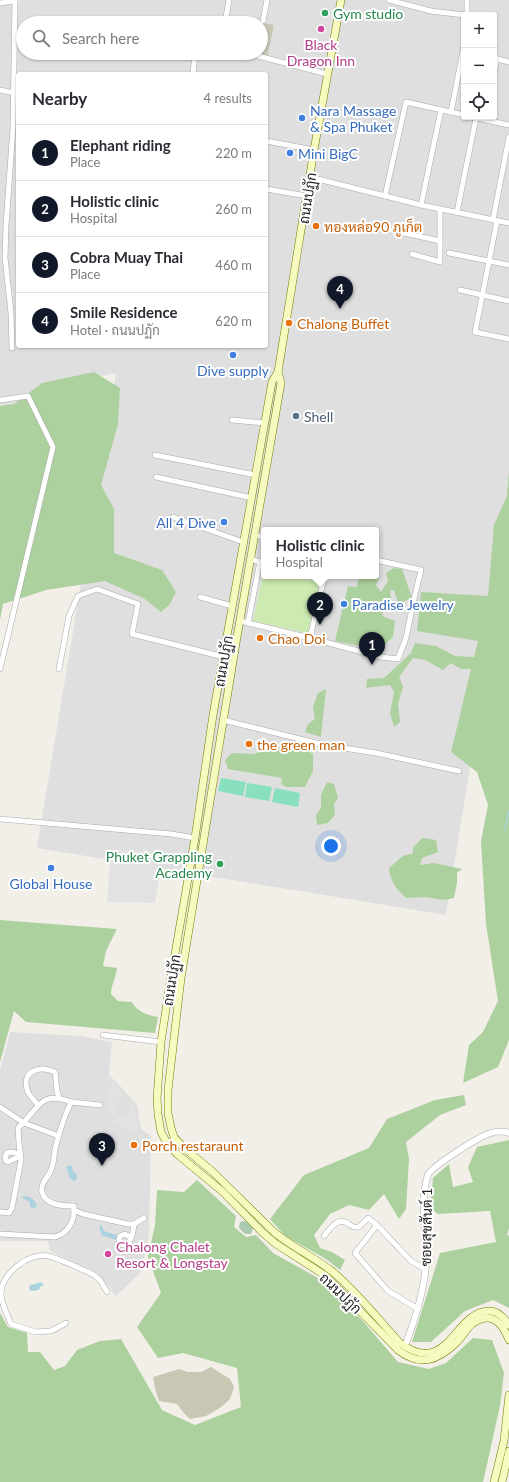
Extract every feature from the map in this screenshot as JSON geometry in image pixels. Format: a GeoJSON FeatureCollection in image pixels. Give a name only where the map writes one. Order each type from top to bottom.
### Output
{"type":"FeatureCollection","features":[{"type":"Feature","properties":{"kind":"main road","name":"ถนนปฏัก"},"geometry":{"type":"LineString","coordinates":[[341,0],[314,150],[278,372],[272,382],[243,542],[191,856],[161,1042],[157,1099],[159,1124],[161,1132],[167,1143],[177,1154],[223,1192],[263,1233],[285,1250],[326,1276],[398,1350],[406,1356],[420,1360],[435,1359],[456,1343],[471,1325],[485,1318],[492,1318],[497,1321],[509,1340]]}},
{"type":"Feature","properties":{"kind":"main road","name":"ถนนปฏัก"},"geometry":{"type":"LineString","coordinates":[[278,372],[281,383],[250,559],[181,978],[170,1061],[168,1090],[168,1113],[171,1128],[174,1137],[183,1147],[213,1172],[279,1236],[321,1263],[342,1280],[400,1343],[405,1346],[422,1353],[429,1353],[436,1350],[445,1345],[472,1316],[481,1311],[492,1311],[498,1314],[509,1325]]}},
{"type":"Feature","properties":{"kind":"main road"},"geometry":{"type":"LineString","coordinates":[[191,856],[201,857]]}},
{"type":"Feature","properties":{"kind":"main road"},"geometry":{"type":"LineString","coordinates":[[161,1132],[171,1128]]}},
{"type":"Feature","properties":{"kind":"main road"},"geometry":{"type":"LineString","coordinates":[[494,1482],[504,1441],[509,1395]]}},
{"type":"Feature","properties":{"kind":"main road"},"geometry":{"type":"LineString","coordinates":[[502,1482],[509,1451]]}},
{"type":"Feature","properties":{"kind":"street"},"geometry":{"type":"LineString","coordinates":[[226,16],[229,0]]}},
{"type":"Feature","properties":{"kind":"street"},"geometry":{"type":"LineString","coordinates":[[264,16],[267,0]]}},
{"type":"Feature","properties":{"kind":"street"},"geometry":{"type":"LineString","coordinates":[[389,0],[431,10],[461,15]]}},
{"type":"Feature","properties":{"kind":"street"},"geometry":{"type":"LineString","coordinates":[[467,0],[467,12]]}},
{"type":"Feature","properties":{"kind":"street"},"geometry":{"type":"LineString","coordinates":[[0,3],[15,1],[12,148],[5,257],[11,313],[12,348]]}},
{"type":"Feature","properties":{"kind":"street"},"geometry":{"type":"LineString","coordinates":[[268,59],[327,74]]}},
{"type":"Feature","properties":{"kind":"street"},"geometry":{"type":"LineString","coordinates":[[497,59],[509,62]]}},
{"type":"Feature","properties":{"kind":"street"},"geometry":{"type":"LineString","coordinates":[[193,72],[195,60]]}},
{"type":"Feature","properties":{"kind":"street"},"geometry":{"type":"LineString","coordinates":[[451,112],[461,65]]}},
{"type":"Feature","properties":{"kind":"street"},"geometry":{"type":"LineString","coordinates":[[0,90],[14,93]]}},
{"type":"Feature","properties":{"kind":"street"},"geometry":{"type":"LineString","coordinates":[[385,196],[406,102],[461,114]]}},
{"type":"Feature","properties":{"kind":"street"},"geometry":{"type":"LineString","coordinates":[[421,205],[441,110]]}},
{"type":"Feature","properties":{"kind":"street"},"geometry":{"type":"LineString","coordinates":[[457,212],[474,120]]}},
{"type":"Feature","properties":{"kind":"street"},"geometry":{"type":"LineString","coordinates":[[491,120],[509,126]]}},
{"type":"Feature","properties":{"kind":"street"},"geometry":{"type":"LineString","coordinates":[[509,137],[489,261],[475,332],[509,339]]}},
{"type":"Feature","properties":{"kind":"street"},"geometry":{"type":"LineString","coordinates":[[268,141],[314,150]]}},
{"type":"Feature","properties":{"kind":"street"},"geometry":{"type":"LineString","coordinates":[[12,148],[16,149]]}},
{"type":"Feature","properties":{"kind":"street"},"geometry":{"type":"LineString","coordinates":[[310,177],[346,188],[509,223]]}},
{"type":"Feature","properties":{"kind":"street"},"geometry":{"type":"LineString","coordinates":[[268,189],[307,196]]}},
{"type":"Feature","properties":{"kind":"street"},"geometry":{"type":"LineString","coordinates":[[412,254],[440,262],[440,209]]}},
{"type":"Feature","properties":{"kind":"street"},"geometry":{"type":"LineString","coordinates":[[0,225],[6,225]]}},
{"type":"Feature","properties":{"kind":"street"},"geometry":{"type":"LineString","coordinates":[[386,229],[440,241]]}},
{"type":"Feature","properties":{"kind":"street"},"geometry":{"type":"LineString","coordinates":[[449,253],[509,265]]}},
{"type":"Feature","properties":{"kind":"street"},"geometry":{"type":"LineString","coordinates":[[460,290],[509,301]]}},
{"type":"Feature","properties":{"kind":"street"},"geometry":{"type":"LineString","coordinates":[[0,400],[28,396],[53,447],[0,668]]}},
{"type":"Feature","properties":{"kind":"street"},"geometry":{"type":"LineString","coordinates":[[232,420],[264,423]]}},
{"type":"Feature","properties":{"kind":"street"},"geometry":{"type":"LineString","coordinates":[[155,455],[256,474]]}},
{"type":"Feature","properties":{"kind":"street"},"geometry":{"type":"LineString","coordinates":[[156,476],[252,498]]}},
{"type":"Feature","properties":{"kind":"street"},"geometry":{"type":"LineString","coordinates":[[173,517],[243,542]]}},
{"type":"Feature","properties":{"kind":"street"},"geometry":{"type":"LineString","coordinates":[[255,535],[261,536]]}},
{"type":"Feature","properties":{"kind":"street"},"geometry":{"type":"LineString","coordinates":[[250,559],[261,562]]}},
{"type":"Feature","properties":{"kind":"street"},"geometry":{"type":"LineString","coordinates":[[240,621],[381,657],[398,659],[406,638],[421,570],[379,561]]}},
{"type":"Feature","properties":{"kind":"street"},"geometry":{"type":"LineString","coordinates":[[248,623],[261,566]]}},
{"type":"Feature","properties":{"kind":"street"},"geometry":{"type":"LineString","coordinates":[[310,638],[324,579]]}},
{"type":"Feature","properties":{"kind":"street"},"geometry":{"type":"LineString","coordinates":[[59,669],[69,616],[78,596],[97,589],[138,604],[132,634],[224,657]]}},
{"type":"Feature","properties":{"kind":"street"},"geometry":{"type":"LineString","coordinates":[[200,597],[232,606]]}},
{"type":"Feature","properties":{"kind":"street"},"geometry":{"type":"LineString","coordinates":[[223,720],[324,745],[376,753],[459,771]]}},
{"type":"Feature","properties":{"kind":"street"},"geometry":{"type":"LineString","coordinates":[[0,819],[171,834],[195,838]]}},
{"type":"Feature","properties":{"kind":"street"},"geometry":{"type":"LineString","coordinates":[[103,1034],[161,1042]]}},
{"type":"Feature","properties":{"kind":"street"},"geometry":{"type":"LineString","coordinates":[[38,1105],[29,1093],[27,1079],[31,1072],[38,1068],[49,1069],[55,1072],[57,1080],[55,1089],[59,1098]]}},
{"type":"Feature","properties":{"kind":"street"},"geometry":{"type":"LineString","coordinates":[[0,1212],[9,1212],[12,1208],[21,1160],[18,1128],[24,1123],[38,1105],[48,1098],[59,1098],[72,1102],[100,1105]]}},
{"type":"Feature","properties":{"kind":"street"},"geometry":{"type":"LineString","coordinates":[[0,1234],[55,1237],[63,1235],[69,1228],[74,1206],[63,1206],[50,1202],[45,1198],[42,1192],[44,1181],[52,1166],[64,1119],[72,1102]]}},
{"type":"Feature","properties":{"kind":"street"},"geometry":{"type":"LineString","coordinates":[[0,1107],[24,1123],[59,1136]]}},
{"type":"Feature","properties":{"kind":"street","name":"ซอยสุขสันต์ 1"},"geometry":{"type":"LineString","coordinates":[[405,1346],[418,1309],[425,1269],[426,1236],[424,1201],[425,1186],[429,1173],[438,1164],[490,1133],[509,1133]]}},
{"type":"Feature","properties":{"kind":"street"},"geometry":{"type":"LineString","coordinates":[[74,1210],[128,1224],[134,1224],[144,1218]]}},
{"type":"Feature","properties":{"kind":"street"},"geometry":{"type":"LineString","coordinates":[[324,1236],[336,1222],[345,1222],[352,1228],[359,1227],[368,1218],[411,1261],[425,1269]]}},
{"type":"Feature","properties":{"kind":"street"},"geometry":{"type":"LineString","coordinates":[[132,1236],[134,1224]]}},
{"type":"Feature","properties":{"kind":"street"},"geometry":{"type":"LineString","coordinates":[[376,1225],[355,1253],[388,1291],[418,1309]]}},
{"type":"Feature","properties":{"kind":"street"},"geometry":{"type":"LineString","coordinates":[[66,1323],[51,1331],[36,1332],[11,1324],[3,1307],[1,1293],[6,1278],[15,1266],[32,1257],[48,1256],[94,1275],[100,1280],[108,1292]]}},
{"type":"Feature","properties":{"kind":"shaded area"},"geometry":{"type":"Polygon","coordinates":[[[0,0],[509,0],[509,526],[446,915],[37,848],[116,373],[34,390],[0,423],[0,0]]]}},
{"type":"Feature","properties":{"kind":"shaded area"},"geometry":{"type":"Polygon","coordinates":[[[268,24],[274,25],[268,53],[268,24]]]}},
{"type":"Feature","properties":{"kind":"shaded area"},"geometry":{"type":"Polygon","coordinates":[[[111,849],[163,854],[155,903],[107,902],[111,849]]]}},
{"type":"Feature","properties":{"kind":"shaded area"},"geometry":{"type":"Polygon","coordinates":[[[10,1032],[81,1036],[112,1042],[109,1075],[137,1105],[141,1129],[151,1136],[149,1236],[140,1273],[116,1296],[97,1273],[50,1251],[48,1241],[0,1241],[0,1071],[10,1032]]]}},
{"type":"Feature","properties":{"kind":"shaded area"},"geometry":{"type":"Polygon","coordinates":[[[112,1082],[121,1091],[121,1096],[115,1106],[116,1115],[126,1118],[131,1102],[135,1109],[139,1132],[126,1129],[115,1122],[109,1111],[109,1089],[112,1082]]]}},
{"type":"Feature","properties":{"kind":"shaded area"},"geometry":{"type":"Polygon","coordinates":[[[211,1367],[230,1379],[234,1387],[230,1399],[220,1408],[206,1416],[190,1419],[177,1404],[159,1401],[153,1377],[179,1369],[188,1372],[201,1372],[211,1367]]]}},
{"type":"Feature","properties":{"kind":"green space"},"geometry":{"type":"Polygon","coordinates":[[[94,372],[120,388],[118,424],[101,485],[114,509],[114,553],[162,570],[176,592],[170,604],[161,612],[145,599],[105,581],[46,590],[3,604],[0,620],[0,406],[14,404],[42,383],[94,372]]]}},
{"type":"Feature","properties":{"kind":"green space"},"geometry":{"type":"Polygon","coordinates":[[[509,470],[509,1040],[498,1067],[463,1083],[469,1045],[483,1032],[498,1001],[486,924],[481,841],[488,805],[477,772],[451,752],[471,669],[461,669],[451,663],[443,670],[425,660],[413,658],[399,677],[403,687],[398,704],[400,722],[394,727],[390,713],[394,692],[390,685],[366,688],[367,679],[384,678],[411,653],[415,643],[436,646],[455,656],[474,657],[478,641],[417,631],[421,592],[488,596],[494,525],[507,496],[509,470]]]}},
{"type":"Feature","properties":{"kind":"green space"},"geometry":{"type":"Polygon","coordinates":[[[394,568],[402,569],[412,598],[398,604],[394,590],[390,591],[391,598],[384,608],[382,616],[395,621],[393,637],[383,646],[367,649],[335,641],[348,586],[357,587],[358,579],[379,579],[376,585],[381,592],[388,581],[386,573],[394,568]]]}},
{"type":"Feature","properties":{"kind":"green space"},"geometry":{"type":"Polygon","coordinates":[[[262,579],[306,579],[319,582],[308,633],[253,621],[262,579]]]}},
{"type":"Feature","properties":{"kind":"green space"},"geometry":{"type":"Polygon","coordinates":[[[326,689],[321,737],[305,732],[308,724],[315,719],[313,707],[318,693],[326,689]]]}},
{"type":"Feature","properties":{"kind":"green space"},"geometry":{"type":"Polygon","coordinates":[[[294,743],[313,754],[313,771],[305,787],[286,787],[281,784],[282,778],[228,769],[225,760],[232,753],[253,754],[294,743]]]}},
{"type":"Feature","properties":{"kind":"green space"},"geometry":{"type":"Polygon","coordinates":[[[221,778],[246,782],[243,796],[218,791],[221,778]]]}},
{"type":"Feature","properties":{"kind":"green space"},"geometry":{"type":"Polygon","coordinates":[[[327,782],[334,784],[338,798],[334,804],[335,815],[328,823],[317,825],[316,815],[321,808],[321,795],[327,782]]]}},
{"type":"Feature","properties":{"kind":"green space"},"geometry":{"type":"Polygon","coordinates":[[[247,783],[272,787],[269,801],[245,797],[247,783]]]}},
{"type":"Feature","properties":{"kind":"green space"},"geometry":{"type":"Polygon","coordinates":[[[275,788],[300,793],[298,807],[272,802],[275,788]]]}},
{"type":"Feature","properties":{"kind":"green space"},"geometry":{"type":"Polygon","coordinates":[[[422,838],[436,840],[438,852],[422,858],[420,865],[434,863],[462,869],[457,873],[454,898],[443,900],[425,897],[406,898],[392,881],[389,868],[403,856],[413,853],[413,848],[422,838]]]}},
{"type":"Feature","properties":{"kind":"green space"},"geometry":{"type":"Polygon","coordinates":[[[0,920],[117,929],[106,951],[103,966],[117,968],[111,994],[118,1001],[132,1002],[143,1012],[158,1017],[155,1033],[26,1022],[14,1011],[0,1062],[0,920]]]}},
{"type":"Feature","properties":{"kind":"green space"},"geometry":{"type":"Polygon","coordinates":[[[464,1095],[466,1105],[440,1115],[406,1142],[409,1159],[406,1209],[399,1219],[384,1194],[369,1210],[349,1205],[330,1214],[314,1235],[320,1248],[332,1252],[345,1260],[340,1270],[326,1259],[285,1236],[270,1219],[304,1175],[369,1148],[387,1119],[435,1100],[464,1095]]]}},
{"type":"Feature","properties":{"kind":"green space"},"geometry":{"type":"Polygon","coordinates":[[[509,1140],[509,1228],[507,1235],[509,1236],[509,1308],[493,1300],[465,1311],[431,1342],[412,1342],[440,1253],[496,1242],[490,1211],[438,1214],[430,1208],[433,1178],[449,1164],[453,1187],[473,1182],[468,1167],[477,1147],[509,1140]]]}},
{"type":"Feature","properties":{"kind":"green space"},"geometry":{"type":"Polygon","coordinates":[[[197,1180],[236,1216],[234,1227],[246,1237],[256,1235],[273,1253],[318,1278],[361,1319],[398,1362],[429,1369],[446,1363],[473,1338],[492,1340],[504,1373],[500,1406],[483,1482],[0,1482],[0,1313],[8,1327],[27,1333],[28,1352],[40,1352],[54,1370],[65,1366],[77,1350],[100,1341],[121,1339],[162,1410],[195,1425],[241,1407],[237,1368],[183,1353],[158,1358],[137,1327],[161,1293],[148,1257],[155,1225],[157,1190],[184,1192],[197,1180]]]}},
{"type":"Feature","properties":{"kind":"green space"},"geometry":{"type":"Polygon","coordinates":[[[245,1221],[253,1228],[251,1234],[245,1234],[239,1228],[240,1222],[245,1221]]]}},
{"type":"Feature","properties":{"kind":"water"},"geometry":{"type":"Polygon","coordinates":[[[70,1165],[73,1172],[76,1173],[77,1178],[73,1181],[70,1178],[66,1167],[70,1165]]]}},
{"type":"Feature","properties":{"kind":"water"},"geometry":{"type":"Polygon","coordinates":[[[23,1196],[32,1198],[37,1206],[32,1208],[30,1206],[30,1202],[22,1198],[23,1196]]]}},
{"type":"Feature","properties":{"kind":"water"},"geometry":{"type":"Polygon","coordinates":[[[101,1225],[104,1231],[117,1235],[116,1240],[101,1235],[99,1226],[101,1225]]]}},
{"type":"Feature","properties":{"kind":"water"},"geometry":{"type":"Polygon","coordinates":[[[40,1282],[44,1285],[40,1287],[39,1290],[31,1291],[29,1289],[30,1285],[40,1282]]]}},
{"type":"Feature","properties":{"kind":"waterway"},"geometry":{"type":"LineString","coordinates":[[505,830],[509,811]]}},
{"type":"Feature","properties":{"kind":"place","name":"Gym studio"},"geometry":{"type":"Point","coordinates":[325,13]}},
{"type":"Feature","properties":{"kind":"place","name":"Black Dragon Inn"},"geometry":{"type":"Point","coordinates":[321,29]}},
{"type":"Feature","properties":{"kind":"place","name":"Nara Massage & Spa Phuket"},"geometry":{"type":"Point","coordinates":[302,118]}},
{"type":"Feature","properties":{"kind":"place","name":"Mini BigC"},"geometry":{"type":"Point","coordinates":[290,153]}},
{"type":"Feature","properties":{"kind":"place","name":"ทองหล่อ90 ภูเก็ต"},"geometry":{"type":"Point","coordinates":[316,226]}},
{"type":"Feature","properties":{"kind":"place","name":"Smile Residence"},"geometry":{"type":"Point","coordinates":[340,309]}},
{"type":"Feature","properties":{"kind":"place","name":"Chalong Buffet"},"geometry":{"type":"Point","coordinates":[289,323]}},
{"type":"Feature","properties":{"kind":"place","name":"Dive supply"},"geometry":{"type":"Point","coordinates":[233,355]}},
{"type":"Feature","properties":{"kind":"place","name":"Shell"},"geometry":{"type":"Point","coordinates":[296,416]}},
{"type":"Feature","properties":{"kind":"place","name":"All 4 Dive"},"geometry":{"type":"Point","coordinates":[224,522]}},
{"type":"Feature","properties":{"kind":"place","name":"Paradise Jewelry"},"geometry":{"type":"Point","coordinates":[344,604]}},
{"type":"Feature","properties":{"kind":"place","name":"Holistic clinic"},"geometry":{"type":"Point","coordinates":[320,625]}},
{"type":"Feature","properties":{"kind":"place","name":"Chao Doi"},"geometry":{"type":"Point","coordinates":[260,638]}},
{"type":"Feature","properties":{"kind":"place","name":"Elephant riding"},"geometry":{"type":"Point","coordinates":[372,665]}},
{"type":"Feature","properties":{"kind":"place","name":"the green man"},"geometry":{"type":"Point","coordinates":[249,744]}},
{"type":"Feature","properties":{"kind":"place","name":"Phuket Grappling Academy"},"geometry":{"type":"Point","coordinates":[220,864]}},
{"type":"Feature","properties":{"kind":"place","name":"Global House"},"geometry":{"type":"Point","coordinates":[51,868]}},
{"type":"Feature","properties":{"kind":"place","name":"Porch restaraunt"},"geometry":{"type":"Point","coordinates":[134,1145]}},
{"type":"Feature","properties":{"kind":"place","name":"Cobra Muay Thai"},"geometry":{"type":"Point","coordinates":[102,1166]}},
{"type":"Feature","properties":{"kind":"place","name":"Chalong Chalet Resort & Longstay"},"geometry":{"type":"Point","coordinates":[108,1254]}}]}
